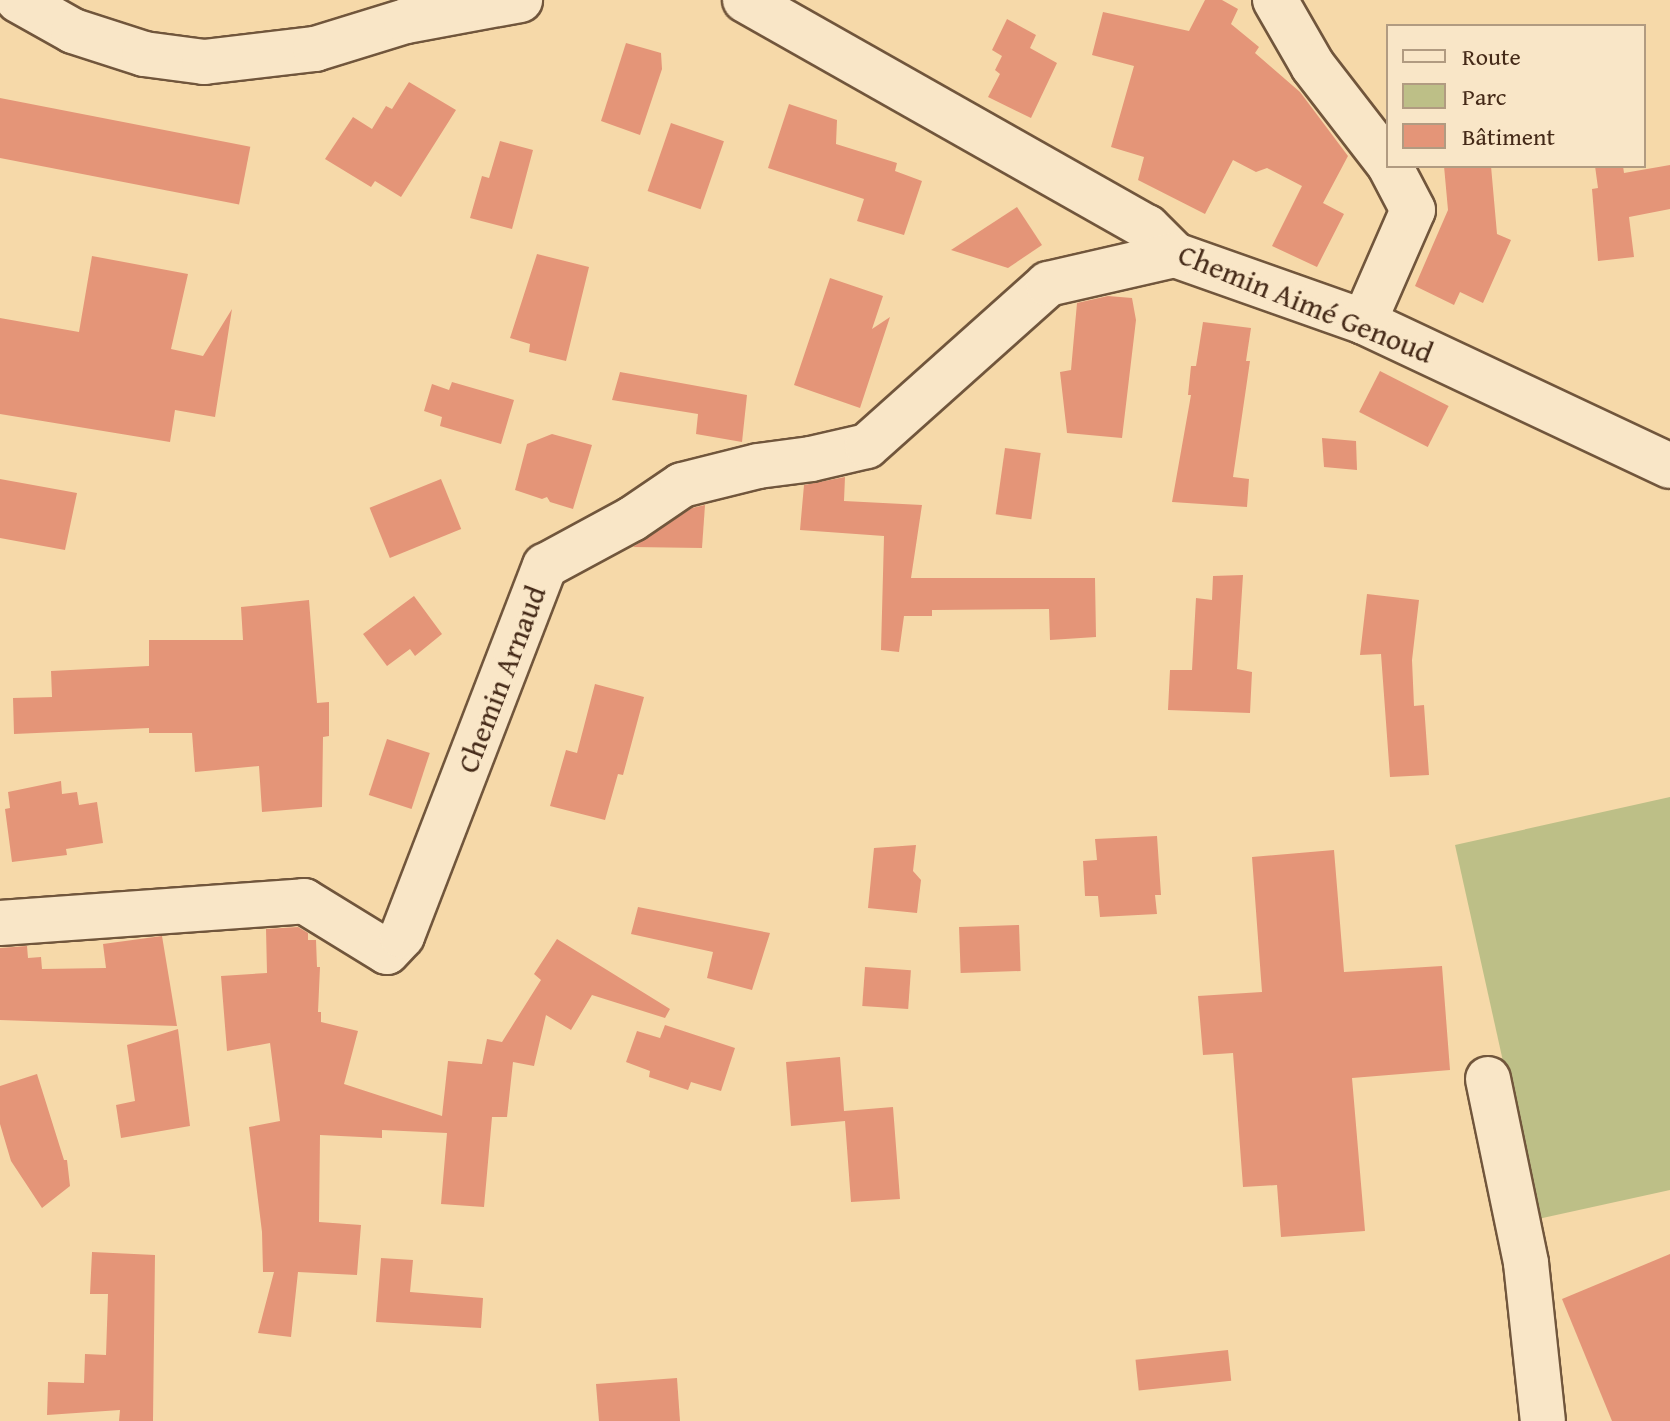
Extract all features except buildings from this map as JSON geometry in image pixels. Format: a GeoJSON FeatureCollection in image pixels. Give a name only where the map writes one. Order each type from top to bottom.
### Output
{"type":"FeatureCollection","features":[{"type":"Feature","properties":{"kind":"street"},"geometry":{"type":"LineString","coordinates":[[18,0],[73,31],[144,54],[204,62],[315,49],[406,21],[520,0]]}},
{"type":"Feature","properties":{"kind":"street","name":"Chemin Aimé Genoud"},"geometry":{"type":"LineString","coordinates":[[745,0],[1147,227],[1175,255],[1364,322],[1670,466]]}},
{"type":"Feature","properties":{"kind":"street"},"geometry":{"type":"LineString","coordinates":[[1275,0],[1313,66],[1386,160]]}},
{"type":"Feature","properties":{"kind":"street"},"geometry":{"type":"LineString","coordinates":[[1364,322],[1413,210],[1391,168]]}},
{"type":"Feature","properties":{"kind":"street","name":"Chemin Arnaud"},"geometry":{"type":"LineString","coordinates":[[0,923],[304,901],[387,952],[402,936],[545,566],[632,519],[682,485],[867,446],[1048,284],[1175,255]]}},
{"type":"Feature","properties":{"kind":"street"},"geometry":{"type":"LineString","coordinates":[[1488,1079],[1526,1263],[1543,1421]]}},
{"type":"Feature","properties":{"kind":"green space"},"geometry":{"type":"Polygon","coordinates":[[[1670,797],[1670,1190],[1538,1219],[1455,845],[1670,797]]]}}]}
